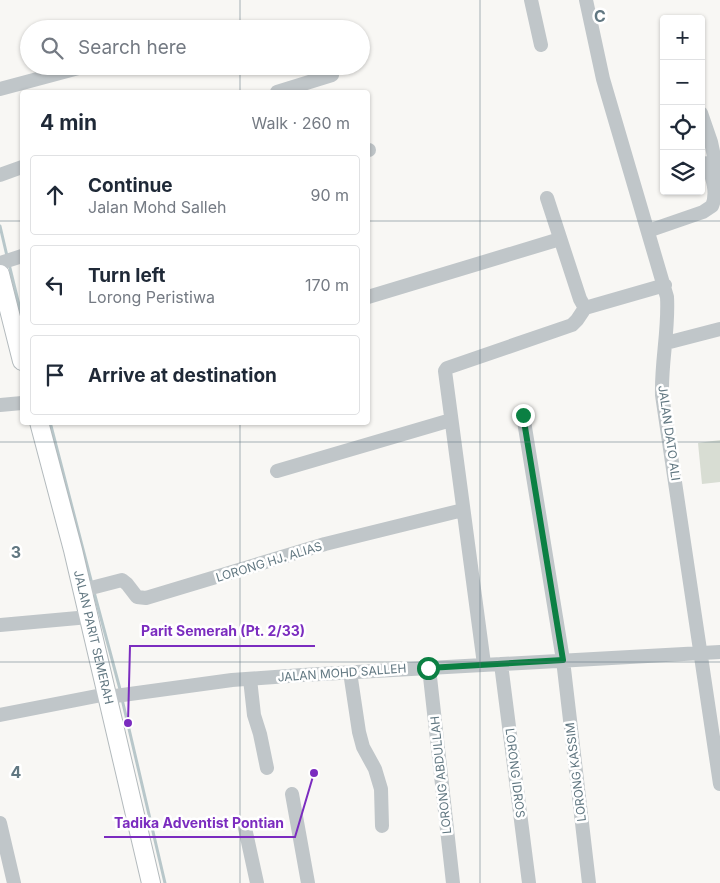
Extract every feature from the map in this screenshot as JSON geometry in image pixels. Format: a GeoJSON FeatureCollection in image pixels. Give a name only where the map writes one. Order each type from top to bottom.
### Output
{"type":"FeatureCollection","features":[{"type":"Feature","properties":{"kind":"main road"},"geometry":{"type":"LineString","coordinates":[[1,267],[4,305],[20,355]]}},
{"type":"Feature","properties":{"kind":"main road","name":"JALAN PARIT SEMERAH"},"geometry":{"type":"LineString","coordinates":[[40,425],[87,590],[89,617],[111,695],[151,883]]}},
{"type":"Feature","properties":{"kind":"street"},"geometry":{"type":"LineString","coordinates":[[531,0],[541,45]]}},
{"type":"Feature","properties":{"kind":"street","name":"JALAN DATO ALI"},"geometry":{"type":"LineString","coordinates":[[586,0],[603,79],[668,298],[669,318],[663,358],[662,395],[720,784]]}},
{"type":"Feature","properties":{"kind":"street"},"geometry":{"type":"LineString","coordinates":[[589,19],[593,0]]}},
{"type":"Feature","properties":{"kind":"street"},"geometry":{"type":"LineString","coordinates":[[0,89],[52,75]]}},
{"type":"Feature","properties":{"kind":"street"},"geometry":{"type":"LineString","coordinates":[[284,90],[332,75]]}},
{"type":"Feature","properties":{"kind":"street"},"geometry":{"type":"LineString","coordinates":[[705,120],[716,141],[719,174],[713,180]]}},
{"type":"Feature","properties":{"kind":"street"},"geometry":{"type":"LineString","coordinates":[[648,231],[709,209],[714,200],[713,180],[707,163]]}},
{"type":"Feature","properties":{"kind":"street"},"geometry":{"type":"LineString","coordinates":[[0,174],[20,168]]}},
{"type":"Feature","properties":{"kind":"street"},"geometry":{"type":"LineString","coordinates":[[547,198],[580,299],[585,308]]}},
{"type":"Feature","properties":{"kind":"street"},"geometry":{"type":"LineString","coordinates":[[370,296],[560,239]]}},
{"type":"Feature","properties":{"kind":"street"},"geometry":{"type":"LineString","coordinates":[[1,267],[20,256]]}},
{"type":"Feature","properties":{"kind":"street"},"geometry":{"type":"LineString","coordinates":[[484,664],[451,420],[446,369],[572,325],[585,308],[664,285]]}},
{"type":"Feature","properties":{"kind":"street"},"geometry":{"type":"LineString","coordinates":[[666,343],[720,329]]}},
{"type":"Feature","properties":{"kind":"street"},"geometry":{"type":"LineString","coordinates":[[0,405],[20,403]]}},
{"type":"Feature","properties":{"kind":"street","name":"LORONG KASSIM"},"geometry":{"type":"LineString","coordinates":[[523,415],[563,660],[588,883]]}},
{"type":"Feature","properties":{"kind":"street"},"geometry":{"type":"LineString","coordinates":[[277,471],[451,420]]}},
{"type":"Feature","properties":{"kind":"street","name":"LORONG HJ. ALIAS"},"geometry":{"type":"LineString","coordinates":[[87,590],[106,583],[122,580],[128,584],[137,597],[146,598],[325,544],[463,510]]}},
{"type":"Feature","properties":{"kind":"street"},"geometry":{"type":"LineString","coordinates":[[0,625],[89,617]]}},
{"type":"Feature","properties":{"kind":"street","name":"JALAN MOHD SALLEH"},"geometry":{"type":"LineString","coordinates":[[0,715],[111,695],[250,679],[484,664],[720,652]]}},
{"type":"Feature","properties":{"kind":"street","name":"LORONG IDROS"},"geometry":{"type":"LineString","coordinates":[[501,664],[529,883]]}},
{"type":"Feature","properties":{"kind":"street","name":"LORONG ABDULLAH"},"geometry":{"type":"LineString","coordinates":[[428,668],[453,883]]}},
{"type":"Feature","properties":{"kind":"street"},"geometry":{"type":"LineString","coordinates":[[350,672],[359,732],[363,747],[375,769],[381,789],[382,826]]}},
{"type":"Feature","properties":{"kind":"street"},"geometry":{"type":"LineString","coordinates":[[250,679],[254,715],[267,768]]}},
{"type":"Feature","properties":{"kind":"street"},"geometry":{"type":"LineString","coordinates":[[292,794],[308,883]]}},
{"type":"Feature","properties":{"kind":"street"},"geometry":{"type":"LineString","coordinates":[[0,823],[14,883]]}},
{"type":"Feature","properties":{"kind":"street"},"geometry":{"type":"LineString","coordinates":[[245,828],[257,883]]}},
{"type":"Feature","properties":{"kind":"shaded area"},"geometry":{"type":"Polygon","coordinates":[[[720,440],[720,482],[702,484],[698,443],[720,440]]]}},
{"type":"Feature","properties":{"kind":"waterway"},"geometry":{"type":"LineString","coordinates":[[0,226],[7,256]]}},
{"type":"Feature","properties":{"kind":"waterway"},"geometry":{"type":"LineString","coordinates":[[9,264],[20,309]]}},
{"type":"Feature","properties":{"kind":"waterway"},"geometry":{"type":"LineString","coordinates":[[51,425],[92,584]]}},
{"type":"Feature","properties":{"kind":"waterway"},"geometry":{"type":"LineString","coordinates":[[94,592],[121,693]]}},
{"type":"Feature","properties":{"kind":"waterway"},"geometry":{"type":"LineString","coordinates":[[122,699],[165,883]]}},
{"type":"Feature","properties":{"kind":"place","name":"Parit Semerah (Pt. 2/33)"},"geometry":{"type":"Point","coordinates":[128,723]}},
{"type":"Feature","properties":{"kind":"place","name":"Tadika Adventist Pontian"},"geometry":{"type":"Point","coordinates":[314,773]}},
{"type":"Feature","properties":{"kind":"route"},"geometry":{"type":"LineString","coordinates":[[428,668],[563,660],[523,415]]}}]}
